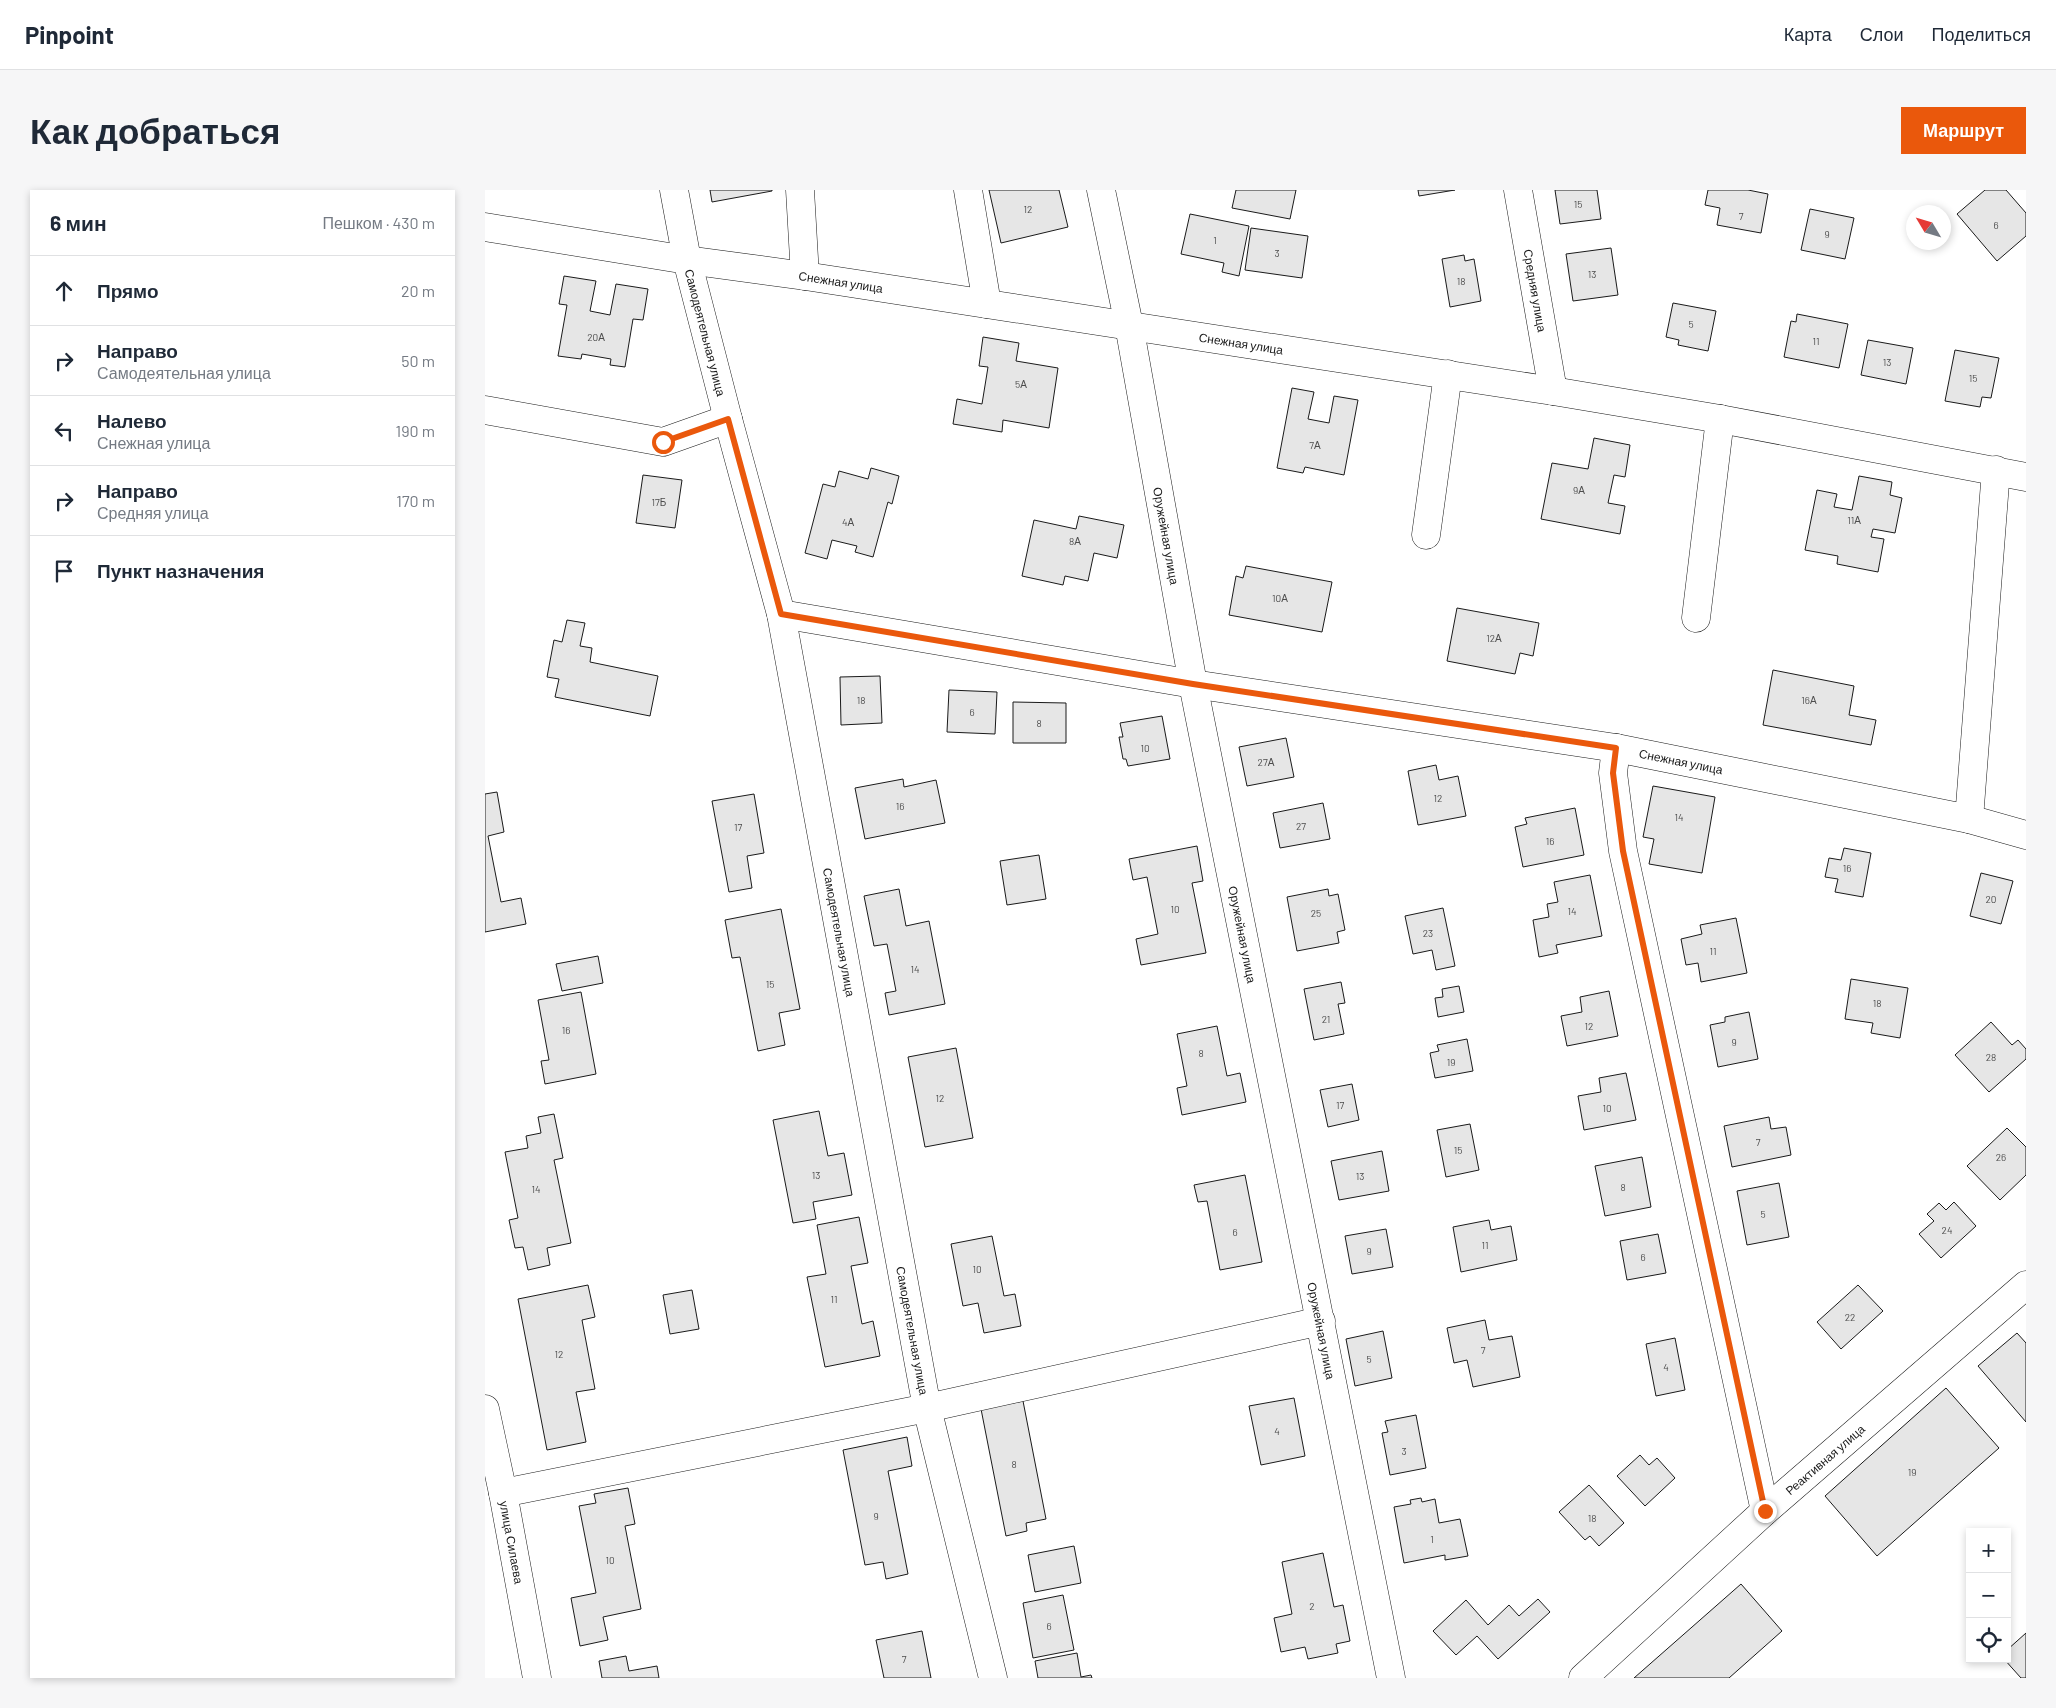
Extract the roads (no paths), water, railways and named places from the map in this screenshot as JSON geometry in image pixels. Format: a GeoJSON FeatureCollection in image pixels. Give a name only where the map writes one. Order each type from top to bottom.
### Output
{"type":"FeatureCollection","features":[{"type":"Feature","properties":{"kind":"street","name":"Самодеятельная улица"},"geometry":{"type":"LineString","coordinates":[[674,190],[687,260],[781,614],[927,1408],[993,1678]]}},
{"type":"Feature","properties":{"kind":"street"},"geometry":{"type":"LineString","coordinates":[[800,190],[805,276]]}},
{"type":"Feature","properties":{"kind":"street"},"geometry":{"type":"LineString","coordinates":[[968,190],[987,304]]}},
{"type":"Feature","properties":{"kind":"street","name":"Оружейная улица"},"geometry":{"type":"LineString","coordinates":[[1101,190],[1129,325],[1193,684],[1391,1678]]}},
{"type":"Feature","properties":{"kind":"street","name":"Средняя улица"},"geometry":{"type":"LineString","coordinates":[[1518,190],[1553,391]]}},
{"type":"Feature","properties":{"kind":"street","name":"Снежная улица"},"geometry":{"type":"LineString","coordinates":[[485,227],[687,260],[1129,325],[1553,391],[1720,419],[2026,477]]}},
{"type":"Feature","properties":{"kind":"street"},"geometry":{"type":"LineString","coordinates":[[1426,535],[1448,374]]}},
{"type":"Feature","properties":{"kind":"street"},"geometry":{"type":"LineString","coordinates":[[485,410],[663,442],[728,419]]}},
{"type":"Feature","properties":{"kind":"street"},"geometry":{"type":"LineString","coordinates":[[1696,618],[1720,419]]}},
{"type":"Feature","properties":{"kind":"street"},"geometry":{"type":"LineString","coordinates":[[1969,819],[1996,470]]}},
{"type":"Feature","properties":{"kind":"street","name":"Снежная улица"},"geometry":{"type":"LineString","coordinates":[[781,614],[1193,684],[1616,748],[1969,819],[2026,835]]}},
{"type":"Feature","properties":{"kind":"street"},"geometry":{"type":"LineString","coordinates":[[1616,748],[1613,773],[1623,851],[1765,1511]]}},
{"type":"Feature","properties":{"kind":"street","name":"Реактивная улица"},"geometry":{"type":"LineString","coordinates":[[1583,1678],[1765,1511],[2026,1285]]}},
{"type":"Feature","properties":{"kind":"street"},"geometry":{"type":"LineString","coordinates":[[503,1493],[927,1408],[1321,1321]]}},
{"type":"Feature","properties":{"kind":"street","name":"улица Силаева"},"geometry":{"type":"LineString","coordinates":[[485,1408],[503,1493],[537,1678]]}}]}
